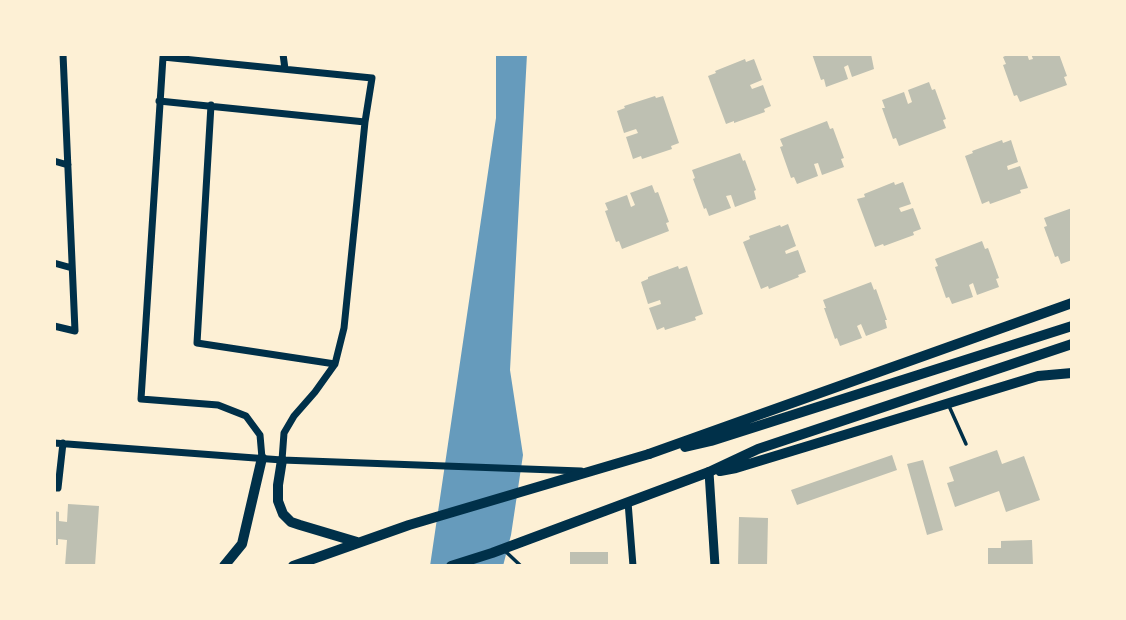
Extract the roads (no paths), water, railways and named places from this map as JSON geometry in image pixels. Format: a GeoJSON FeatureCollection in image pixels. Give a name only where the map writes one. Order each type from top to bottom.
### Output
{"type":"FeatureCollection","features":[{"type":"Feature","properties":{"kind":"main road"},"geometry":{"type":"LineString","coordinates":[[293,566],[409,525],[649,454],[1072,303]]}},
{"type":"Feature","properties":{"kind":"main road"},"geometry":{"type":"LineString","coordinates":[[649,454],[711,441],[1072,326]]}},
{"type":"Feature","properties":{"kind":"main road"},"geometry":{"type":"LineString","coordinates":[[451,566],[709,472],[758,449],[1072,344]]}},
{"type":"Feature","properties":{"kind":"main road"},"geometry":{"type":"LineString","coordinates":[[709,472],[736,468],[1038,376],[1072,373]]}},
{"type":"Feature","properties":{"kind":"main road"},"geometry":{"type":"LineString","coordinates":[[225,566],[242,544],[262,458]]}},
{"type":"Feature","properties":{"kind":"main road"},"geometry":{"type":"LineString","coordinates":[[282,460],[278,493],[283,514],[291,522],[357,542]]}},
{"type":"Feature","properties":{"kind":"street"},"geometry":{"type":"LineString","coordinates":[[54,326],[75,331],[68,165],[59,65],[63,54]]}},
{"type":"Feature","properties":{"kind":"street"},"geometry":{"type":"LineString","coordinates":[[283,54],[285,69]]}},
{"type":"Feature","properties":{"kind":"street"},"geometry":{"type":"LineString","coordinates":[[262,458],[260,435],[246,416],[218,405],[141,398],[163,57],[372,78],[344,328],[335,364],[284,433],[282,460]]}},
{"type":"Feature","properties":{"kind":"street"},"geometry":{"type":"LineString","coordinates":[[159,101],[365,122]]}},
{"type":"Feature","properties":{"kind":"street"},"geometry":{"type":"LineString","coordinates":[[211,105],[197,343],[335,364]]}},
{"type":"Feature","properties":{"kind":"street"},"geometry":{"type":"LineString","coordinates":[[54,161],[68,165]]}},
{"type":"Feature","properties":{"kind":"street"},"geometry":{"type":"LineString","coordinates":[[54,263],[72,268]]}},
{"type":"Feature","properties":{"kind":"street"},"geometry":{"type":"LineString","coordinates":[[54,443],[282,460],[592,472]]}},
{"type":"Feature","properties":{"kind":"street"},"geometry":{"type":"LineString","coordinates":[[54,488],[58,488],[63,443]]}},
{"type":"Feature","properties":{"kind":"street"},"geometry":{"type":"LineString","coordinates":[[709,472],[715,566]]}},
{"type":"Feature","properties":{"kind":"street"},"geometry":{"type":"LineString","coordinates":[[628,502],[634,566]]}},
{"type":"Feature","properties":{"kind":"lane"},"geometry":{"type":"LineString","coordinates":[[948,404],[965,444]]}},
{"type":"Feature","properties":{"kind":"lane"},"geometry":{"type":"LineString","coordinates":[[502,549],[521,566]]}},
{"type":"Feature","properties":{"kind":"water"},"geometry":{"type":"Polygon","coordinates":[[[496,54],[527,54],[510,370],[523,455],[511,535],[503,566],[430,566],[496,118],[496,54]]]}}]}
